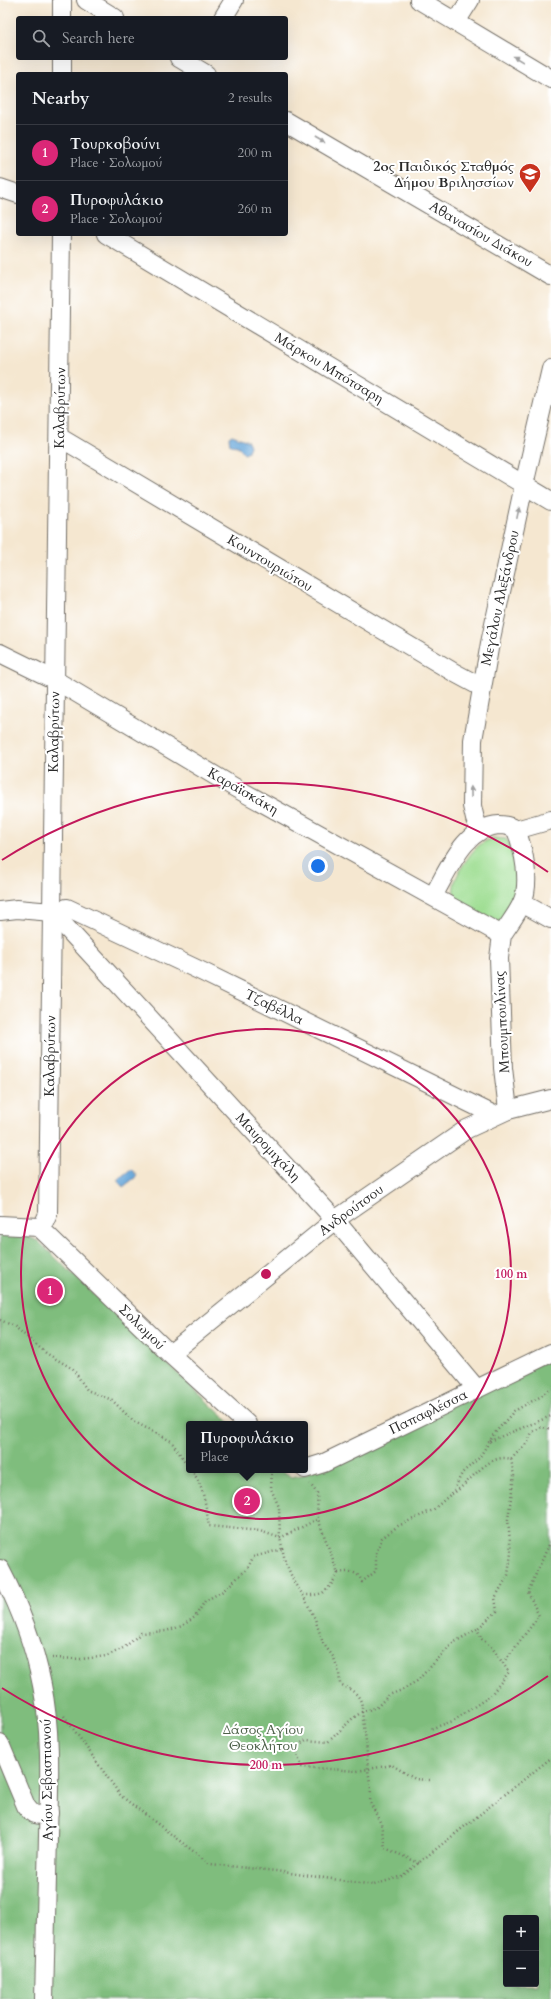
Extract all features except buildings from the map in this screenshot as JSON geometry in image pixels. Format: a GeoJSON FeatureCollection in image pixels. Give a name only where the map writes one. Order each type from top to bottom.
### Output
{"type":"FeatureCollection","features":[{"type":"Feature","properties":{"kind":"street"},"geometry":{"type":"LineString","coordinates":[[62,0],[62,16]]}},
{"type":"Feature","properties":{"kind":"street"},"geometry":{"type":"LineString","coordinates":[[86,0],[112,16]]}},
{"type":"Feature","properties":{"kind":"street"},"geometry":{"type":"LineString","coordinates":[[224,16],[234,0]]}},
{"type":"Feature","properties":{"kind":"street"},"geometry":{"type":"LineString","coordinates":[[419,0],[551,79]]}},
{"type":"Feature","properties":{"kind":"street"},"geometry":{"type":"LineString","coordinates":[[456,22],[470,0]]}},
{"type":"Feature","properties":{"kind":"street"},"geometry":{"type":"LineString","coordinates":[[62,60],[62,72]]}},
{"type":"Feature","properties":{"kind":"street","name":"Αθανασίου Διάκου"},"geometry":{"type":"LineString","coordinates":[[288,122],[551,276]]}},
{"type":"Feature","properties":{"kind":"street"},"geometry":{"type":"LineString","coordinates":[[0,188],[16,193]]}},
{"type":"Feature","properties":{"kind":"street","name":"Καλαβρύτων"},"geometry":{"type":"LineString","coordinates":[[39,1226],[44,1223],[48,1214],[61,236]]}},
{"type":"Feature","properties":{"kind":"street","name":"Μάρκου Μπότσαρη"},"geometry":{"type":"LineString","coordinates":[[109,236],[551,501]]}},
{"type":"Feature","properties":{"kind":"street","name":"Μεγάλου Αλεξάνδρου"},"geometry":{"type":"LineString","coordinates":[[480,830],[475,819],[472,806],[471,786],[473,740],[482,687],[524,485],[551,369]]}},
{"type":"Feature","properties":{"kind":"street","name":"Κουντουριώτου"},"geometry":{"type":"LineString","coordinates":[[59,437],[455,674],[482,687]]}},
{"type":"Feature","properties":{"kind":"street","name":"Καραϊσκάκη"},"geometry":{"type":"LineString","coordinates":[[0,653],[55,680],[234,787],[502,935]]}},
{"type":"Feature","properties":{"kind":"street"},"geometry":{"type":"LineString","coordinates":[[433,896],[465,843],[473,834],[492,826],[503,825],[516,830],[551,820]]}},
{"type":"Feature","properties":{"kind":"street"},"geometry":{"type":"LineString","coordinates":[[502,935],[522,903],[525,885],[524,856],[516,830]]}},
{"type":"Feature","properties":{"kind":"street"},"geometry":{"type":"LineString","coordinates":[[522,903],[551,919]]}},
{"type":"Feature","properties":{"kind":"street","name":"Τζαβέλλα"},"geometry":{"type":"LineString","coordinates":[[0,911],[18,908],[52,912],[67,908],[501,1113]]}},
{"type":"Feature","properties":{"kind":"street","name":"Μαυρομιχάλη"},"geometry":{"type":"LineString","coordinates":[[52,912],[335,1220],[476,1388]]}},
{"type":"Feature","properties":{"kind":"street","name":"Μπουμπουλίνας"},"geometry":{"type":"LineString","coordinates":[[501,1113],[503,1068],[499,958],[502,935]]}},
{"type":"Feature","properties":{"kind":"street","name":"Ανδρούτσου"},"geometry":{"type":"LineString","coordinates":[[170,1354],[335,1220],[467,1129],[501,1113],[551,1099]]}},
{"type":"Feature","properties":{"kind":"street"},"geometry":{"type":"LineString","coordinates":[[0,1225],[39,1226]]}},
{"type":"Feature","properties":{"kind":"street","name":"Σολωμού"},"geometry":{"type":"LineString","coordinates":[[39,1226],[170,1354],[244,1421]]}},
{"type":"Feature","properties":{"kind":"street","name":"Παπαφλέσσα"},"geometry":{"type":"LineString","coordinates":[[306,1475],[324,1463],[476,1388],[551,1353]]}},
{"type":"Feature","properties":{"kind":"street","name":"Αγίου Σεβαστιανού"},"geometry":{"type":"LineString","coordinates":[[0,1569],[19,1610],[36,1663],[46,1712],[49,1813],[44,1999]]}},
{"type":"Feature","properties":{"kind":"street"},"geometry":{"type":"LineString","coordinates":[[0,1744],[26,1806],[35,1815],[49,1813]]}},
{"type":"Feature","properties":{"kind":"path"},"geometry":{"type":"LineString","coordinates":[[0,1320],[14,1326],[46,1353],[73,1369],[87,1390],[112,1400],[133,1421],[171,1441],[186,1463]]}},
{"type":"Feature","properties":{"kind":"path"},"geometry":{"type":"LineString","coordinates":[[338,1573],[355,1572],[360,1576],[362,1582],[376,1571],[376,1553],[382,1538],[398,1526],[434,1510],[453,1492],[462,1473],[479,1458],[514,1411],[551,1388]]}},
{"type":"Feature","properties":{"kind":"path"},"geometry":{"type":"LineString","coordinates":[[490,1442],[551,1416]]}},
{"type":"Feature","properties":{"kind":"path"},"geometry":{"type":"LineString","coordinates":[[511,1459],[528,1442],[532,1432],[542,1428],[551,1428]]}},
{"type":"Feature","properties":{"kind":"path"},"geometry":{"type":"LineString","coordinates":[[448,1496],[460,1490],[475,1473],[493,1461],[506,1457],[511,1459]]}},
{"type":"Feature","properties":{"kind":"path"},"geometry":{"type":"LineString","coordinates":[[430,1780],[416,1779],[392,1765],[368,1770],[302,1767],[297,1755],[297,1746],[306,1740],[328,1742],[353,1718],[362,1712],[377,1707],[389,1695],[402,1690],[417,1681],[453,1643],[477,1629],[497,1611],[495,1598],[508,1575],[511,1553],[508,1519],[514,1476],[511,1459]]}},
{"type":"Feature","properties":{"kind":"path"},"geometry":{"type":"LineString","coordinates":[[194,1473],[196,1476],[205,1502],[209,1526],[237,1530],[260,1531],[280,1538],[318,1518]]}},
{"type":"Feature","properties":{"kind":"path"},"geometry":{"type":"LineString","coordinates":[[272,1473],[271,1489],[279,1507],[280,1538],[285,1561],[295,1584],[303,1595],[315,1619],[323,1643],[334,1658],[339,1673],[340,1684],[356,1692],[363,1703],[362,1712],[371,1789],[370,1802],[380,1824],[385,1848],[419,1862]]}},
{"type":"Feature","properties":{"kind":"path"},"geometry":{"type":"LineString","coordinates":[[303,1595],[319,1596],[329,1589],[338,1573],[318,1518],[317,1493],[306,1475]]}},
{"type":"Feature","properties":{"kind":"path"},"geometry":{"type":"LineString","coordinates":[[503,1663],[539,1616],[528,1592],[551,1540]]}},
{"type":"Feature","properties":{"kind":"path"},"geometry":{"type":"LineString","coordinates":[[36,1663],[54,1657],[80,1659],[107,1656],[126,1647],[141,1633],[166,1631],[182,1626],[195,1617],[205,1601],[223,1591],[248,1568],[253,1557],[282,1549]]}},
{"type":"Feature","properties":{"kind":"path"},"geometry":{"type":"LineString","coordinates":[[430,1729],[453,1721],[490,1696],[509,1672],[493,1649],[482,1639],[477,1629]]}},
{"type":"Feature","properties":{"kind":"path"},"geometry":{"type":"LineString","coordinates":[[60,1709],[122,1796],[210,1864],[276,1871],[374,1885],[402,1876],[551,1758]]}},
{"type":"Feature","properties":{"kind":"green space"},"geometry":{"type":"Polygon","coordinates":[[[493,838],[506,839],[509,844],[516,867],[519,884],[517,900],[501,923],[491,920],[465,906],[459,902],[454,893],[455,882],[462,866],[474,850],[493,838]]]}},
{"type":"Feature","properties":{"kind":"green space","name":"Δάσος Αγίου Θεοκλήτου"},"geometry":{"type":"Polygon","coordinates":[[[0,1232],[20,1233],[38,1241],[228,1421],[186,1421],[186,1473],[286,1473],[291,1477],[306,1474],[551,1355],[551,1999],[0,1999],[0,1232]]]}},
{"type":"Feature","properties":{"kind":"water"},"geometry":{"type":"Polygon","coordinates":[[[232,435],[248,441],[250,446],[247,453],[244,454],[238,446],[230,445],[229,437],[232,435]]]}},
{"type":"Feature","properties":{"kind":"water"},"geometry":{"type":"Polygon","coordinates":[[[131,1169],[137,1176],[123,1187],[117,1180],[131,1169]]]}},
{"type":"Feature","properties":{"kind":"place","name":"2ος Παιδικός Σταθμός Δήμου Βριλησσίων"},"geometry":{"type":"Point","coordinates":[530,194]}},
{"type":"Feature","properties":{"kind":"place","name":"Τουρκοβούνι"},"geometry":{"type":"Point","coordinates":[50,1291]}},
{"type":"Feature","properties":{"kind":"place","name":"Πυροφυλάκιο"},"geometry":{"type":"Point","coordinates":[247,1501]}}]}
